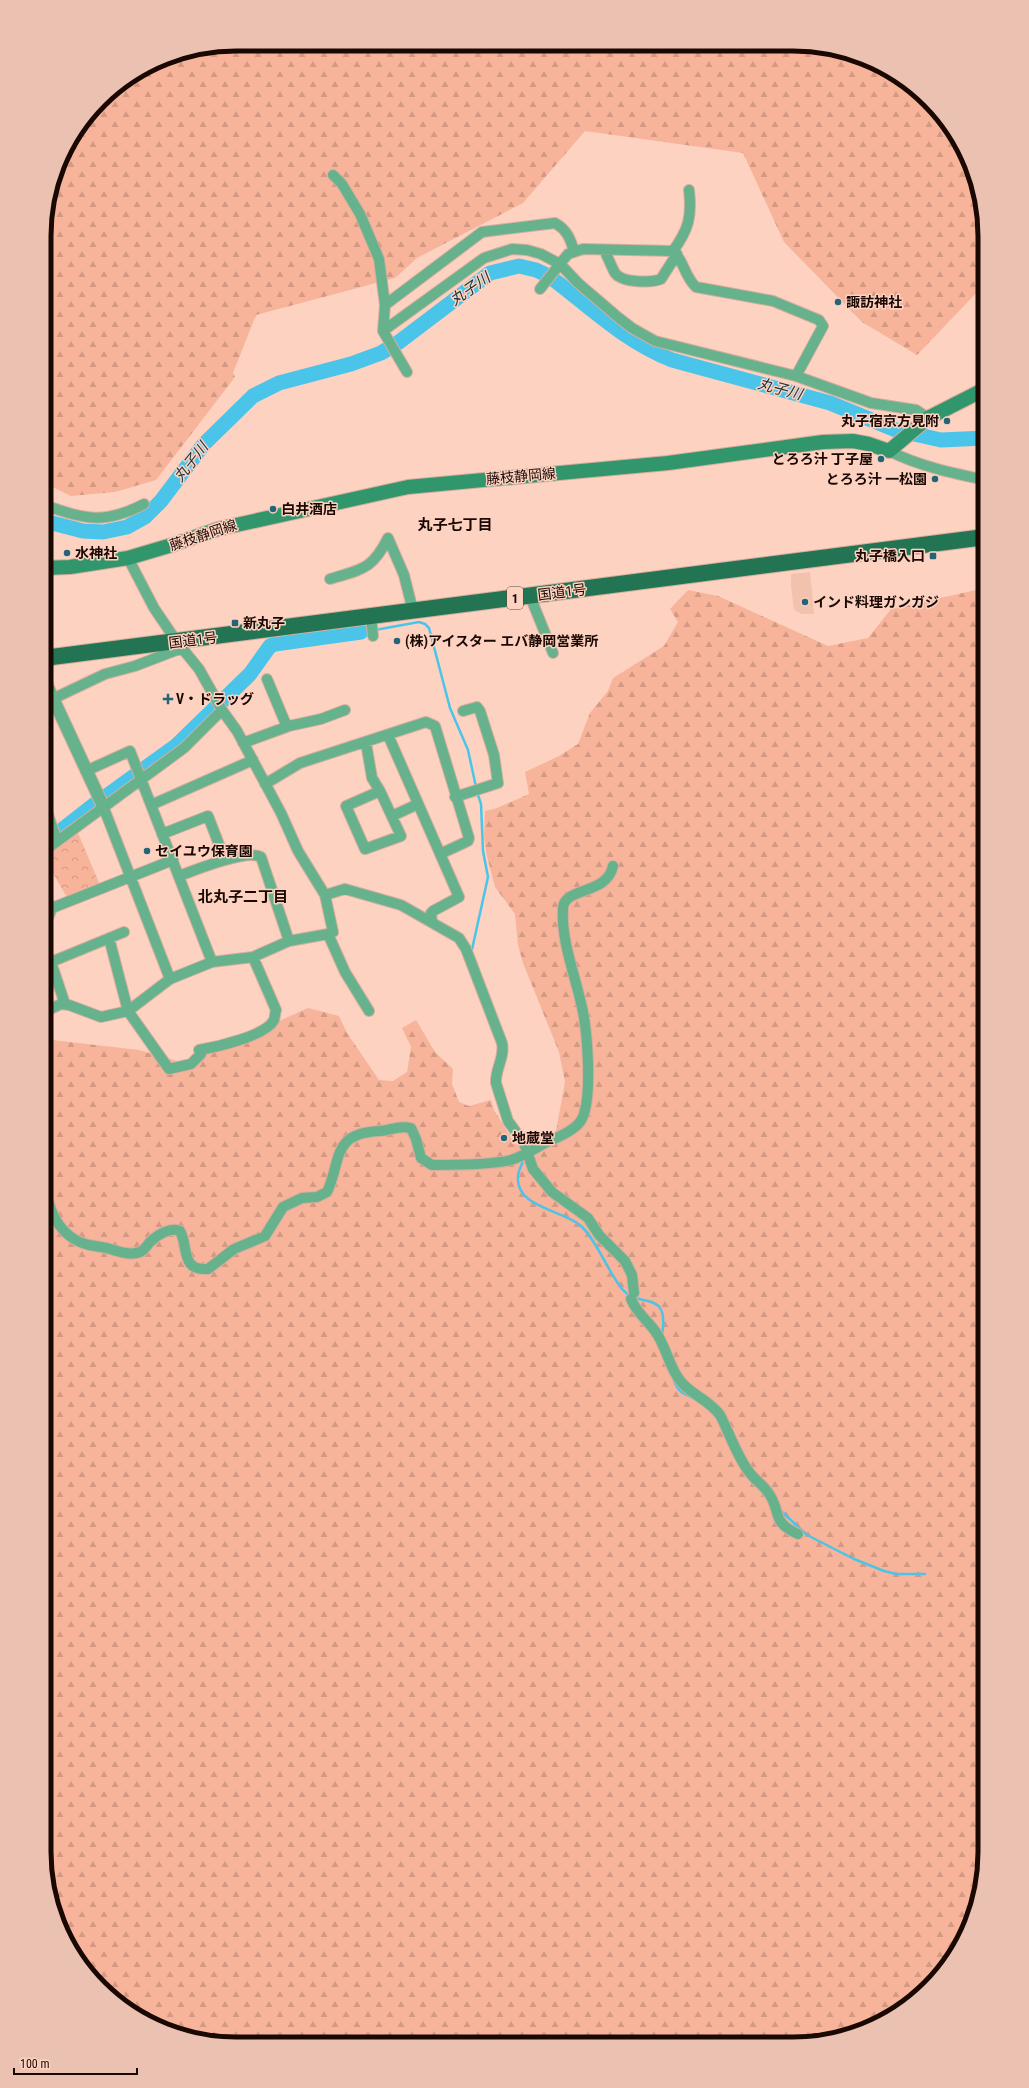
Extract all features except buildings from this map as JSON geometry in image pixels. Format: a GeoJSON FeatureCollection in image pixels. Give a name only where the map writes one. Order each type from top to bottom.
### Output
{"type":"FeatureCollection","features":[{"type":"Feature","properties":{"kind":"highway","name":"国道1号"},"geometry":{"type":"LineString","coordinates":[[51,657],[180,645],[372,621],[414,611],[978,538]]}},
{"type":"Feature","properties":{"kind":"main road"},"geometry":{"type":"LineString","coordinates":[[894,447],[925,420],[978,393]]}},
{"type":"Feature","properties":{"kind":"main road","name":"藤枝静岡線"},"geometry":{"type":"LineString","coordinates":[[51,568],[70,567],[128,558],[238,524],[408,488],[668,463],[840,441],[894,447]]}},
{"type":"Feature","properties":{"kind":"street"},"geometry":{"type":"LineString","coordinates":[[333,175],[342,184],[360,214],[379,259],[385,305],[383,332],[398,354],[407,372]]}},
{"type":"Feature","properties":{"kind":"street"},"geometry":{"type":"LineString","coordinates":[[604,250],[616,274],[621,278],[650,283],[661,279],[686,232],[691,206],[688,190]]}},
{"type":"Feature","properties":{"kind":"street"},"geometry":{"type":"LineString","coordinates":[[385,305],[482,232],[556,223],[563,228],[569,236],[574,251]]}},
{"type":"Feature","properties":{"kind":"street"},"geometry":{"type":"LineString","coordinates":[[383,332],[484,258],[492,254],[512,249],[527,250],[541,254],[559,265],[619,318],[632,328],[656,341],[796,376],[870,403],[916,410],[925,420]]}},
{"type":"Feature","properties":{"kind":"street"},"geometry":{"type":"LineString","coordinates":[[541,287],[568,254],[574,251],[583,249],[675,252]]}},
{"type":"Feature","properties":{"kind":"street"},"geometry":{"type":"LineString","coordinates":[[675,252],[688,280],[696,287],[773,301],[819,320],[823,326],[796,376]]}},
{"type":"Feature","properties":{"kind":"street"},"geometry":{"type":"LineString","coordinates":[[894,447],[904,458],[934,468],[978,478]]}},
{"type":"Feature","properties":{"kind":"street"},"geometry":{"type":"LineString","coordinates":[[51,507],[67,513],[97,518],[114,517],[144,504]]}},
{"type":"Feature","properties":{"kind":"street"},"geometry":{"type":"LineString","coordinates":[[330,579],[364,569],[379,556],[388,538],[404,575],[414,611]]}},
{"type":"Feature","properties":{"kind":"street"},"geometry":{"type":"LineString","coordinates":[[51,1007],[66,1004],[101,1018],[128,1011],[170,979],[212,962],[253,957],[289,941],[333,932],[325,895],[298,851],[253,760],[199,669],[180,645],[148,597],[128,558]]}},
{"type":"Feature","properties":{"kind":"street"},"geometry":{"type":"LineString","coordinates":[[530,596],[553,653]]}},
{"type":"Feature","properties":{"kind":"street"},"geometry":{"type":"LineString","coordinates":[[372,621],[373,636]]}},
{"type":"Feature","properties":{"kind":"street"},"geometry":{"type":"LineString","coordinates":[[51,700],[105,674],[135,666],[180,645]]}},
{"type":"Feature","properties":{"kind":"street"},"geometry":{"type":"LineString","coordinates":[[267,679],[287,727]]}},
{"type":"Feature","properties":{"kind":"street"},"geometry":{"type":"LineString","coordinates":[[51,705],[103,806],[170,979]]}},
{"type":"Feature","properties":{"kind":"street"},"geometry":{"type":"LineString","coordinates":[[51,846],[103,806],[139,775],[184,748],[220,706]]}},
{"type":"Feature","properties":{"kind":"street"},"geometry":{"type":"LineString","coordinates":[[455,797],[498,783],[494,755],[480,711],[477,707],[462,712]]}},
{"type":"Feature","properties":{"kind":"street"},"geometry":{"type":"LineString","coordinates":[[243,743],[287,727],[321,719],[345,710]]}},
{"type":"Feature","properties":{"kind":"street"},"geometry":{"type":"LineString","coordinates":[[265,784],[300,763],[426,722],[435,726],[455,797],[469,838],[468,841],[440,854]]}},
{"type":"Feature","properties":{"kind":"street"},"geometry":{"type":"LineString","coordinates":[[388,735],[459,898],[433,911],[431,913],[432,922]]}},
{"type":"Feature","properties":{"kind":"street"},"geometry":{"type":"LineString","coordinates":[[366,742],[372,778],[380,791],[401,836],[365,849],[346,806],[380,791]]}},
{"type":"Feature","properties":{"kind":"street"},"geometry":{"type":"LineString","coordinates":[[86,771],[130,751],[212,962]]}},
{"type":"Feature","properties":{"kind":"street"},"geometry":{"type":"LineString","coordinates":[[151,805],[253,760]]}},
{"type":"Feature","properties":{"kind":"street"},"geometry":{"type":"LineString","coordinates":[[392,816],[418,804]]}},
{"type":"Feature","properties":{"kind":"street"},"geometry":{"type":"LineString","coordinates":[[162,834],[208,816],[225,860]]}},
{"type":"Feature","properties":{"kind":"street"},"geometry":{"type":"LineString","coordinates":[[51,824],[57,841]]}},
{"type":"Feature","properties":{"kind":"street"},"geometry":{"type":"LineString","coordinates":[[179,876],[225,860],[258,855],[264,860],[281,922],[289,941]]}},
{"type":"Feature","properties":{"kind":"street"},"geometry":{"type":"LineString","coordinates":[[52,908],[173,860]]}},
{"type":"Feature","properties":{"kind":"street"},"geometry":{"type":"LineString","coordinates":[[51,1211],[60,1226],[79,1241],[126,1253],[138,1253],[143,1251],[150,1242],[163,1233],[175,1229],[180,1231],[183,1236],[187,1259],[190,1265],[202,1270],[208,1270],[234,1249],[265,1236],[283,1207],[302,1198],[317,1197],[327,1192],[340,1151],[354,1136],[362,1133],[382,1131],[398,1126],[410,1128],[416,1139],[421,1158],[432,1165],[512,1160],[571,1130],[579,1123],[583,1115],[587,1088],[584,1020],[567,946],[563,907],[567,899],[602,884],[611,874],[612,866]]}},
{"type":"Feature","properties":{"kind":"street"},"geometry":{"type":"LineString","coordinates":[[325,895],[345,889],[401,905],[459,938],[466,949],[502,1044],[504,1052],[495,1077],[498,1092],[511,1126],[528,1151],[533,1169],[552,1192],[588,1218],[599,1234],[629,1268],[634,1281],[632,1296],[634,1306],[663,1343],[681,1382],[690,1391],[714,1407],[720,1415],[749,1472],[767,1490],[773,1500],[778,1518],[785,1527],[798,1534]]}},
{"type":"Feature","properties":{"kind":"street"},"geometry":{"type":"LineString","coordinates":[[66,1004],[51,962],[124,932]]}},
{"type":"Feature","properties":{"kind":"street"},"geometry":{"type":"LineString","coordinates":[[328,934],[345,972],[369,1011]]}},
{"type":"Feature","properties":{"kind":"street"},"geometry":{"type":"LineString","coordinates":[[109,938],[128,1011],[169,1069],[191,1064],[201,1054],[199,1050],[215,1047],[246,1037],[263,1029],[274,1020],[276,1010],[253,957]]}},
{"type":"Feature","properties":{"kind":"shaded area"},"geometry":{"type":"Polygon","coordinates":[[[810,572],[814,614],[802,614],[794,610],[791,574],[810,572]]]}},
{"type":"Feature","properties":{"kind":"green space"},"geometry":{"type":"Polygon","coordinates":[[[224,51],[805,51],[841,57],[875,70],[896,82],[924,105],[932,114],[947,133],[964,165],[972,188],[978,224],[978,291],[917,355],[862,322],[784,242],[743,153],[585,131],[523,203],[417,258],[395,278],[256,315],[233,373],[235,377],[156,480],[115,492],[71,496],[51,486],[51,224],[57,188],[70,154],[82,133],[97,114],[114,97],[133,82],[165,65],[188,57],[224,51]]]}},
{"type":"Feature","properties":{"kind":"green space"},"geometry":{"type":"Polygon","coordinates":[[[688,590],[718,596],[828,646],[868,638],[891,609],[978,590],[978,1864],[972,1900],[959,1934],[947,1955],[932,1974],[915,1991],[896,2006],[864,2023],[841,2031],[805,2037],[224,2037],[188,2031],[154,2018],[133,2006],[114,1991],[97,1974],[82,1955],[65,1923],[57,1900],[51,1864],[51,1040],[139,1050],[195,1066],[208,1053],[308,1008],[339,1016],[347,1033],[379,1080],[393,1081],[407,1072],[411,1047],[402,1028],[416,1020],[435,1052],[453,1069],[452,1084],[459,1102],[469,1106],[491,1100],[494,1110],[515,1144],[531,1144],[541,1140],[556,1131],[565,1082],[559,1052],[523,963],[518,945],[515,914],[495,887],[486,852],[484,836],[485,811],[497,808],[529,794],[525,772],[559,756],[578,744],[590,713],[608,691],[613,678],[664,646],[678,622],[670,609],[688,590]]]}},
{"type":"Feature","properties":{"kind":"green space"},"geometry":{"type":"Polygon","coordinates":[[[78,833],[100,885],[68,899],[51,870],[51,853],[78,833]]]}},
{"type":"Feature","properties":{"kind":"waterway","name":"丸子川"},"geometry":{"type":"LineString","coordinates":[[51,523],[83,531],[103,532],[127,527],[145,517],[161,501],[204,444],[253,396],[279,383],[351,364],[381,353],[399,342],[490,273],[519,266],[536,270],[549,276],[639,344],[672,360],[830,403],[896,430],[941,440],[978,438]]}},
{"type":"Feature","properties":{"kind":"waterway"},"geometry":{"type":"LineString","coordinates":[[375,630],[419,622],[425,624],[429,628],[450,708],[468,750],[476,787]]}},
{"type":"Feature","properties":{"kind":"waterway"},"geometry":{"type":"LineString","coordinates":[[361,632],[370,631]]}},
{"type":"Feature","properties":{"kind":"waterway"},"geometry":{"type":"LineString","coordinates":[[105,797],[177,745],[250,674],[270,646],[275,644],[361,632]]}},
{"type":"Feature","properties":{"kind":"waterway"},"geometry":{"type":"LineString","coordinates":[[471,954],[488,877],[483,851],[481,804],[477,792]]}},
{"type":"Feature","properties":{"kind":"waterway"},"geometry":{"type":"LineString","coordinates":[[51,839],[95,804]]}},
{"type":"Feature","properties":{"kind":"waterway"},"geometry":{"type":"LineString","coordinates":[[506,1126],[518,1143]]}},
{"type":"Feature","properties":{"kind":"waterway"},"geometry":{"type":"LineString","coordinates":[[524,1159],[518,1176],[519,1187],[524,1195],[532,1202],[564,1216],[581,1226],[598,1248],[612,1274],[623,1290],[637,1298],[652,1302],[662,1311],[662,1335]]}},
{"type":"Feature","properties":{"kind":"waterway"},"geometry":{"type":"LineString","coordinates":[[673,1378],[680,1391],[694,1398]]}},
{"type":"Feature","properties":{"kind":"waterway"},"geometry":{"type":"LineString","coordinates":[[780,1510],[807,1535],[854,1559],[884,1571],[896,1574],[925,1574]]}},
{"type":"Feature","properties":{"kind":"place","name":"諏訪神社"},"geometry":{"type":"Point","coordinates":[838,302]}},
{"type":"Feature","properties":{"kind":"place","name":"丸子宿京方見附"},"geometry":{"type":"Point","coordinates":[947,421]}},
{"type":"Feature","properties":{"kind":"place","name":"とろろ汁 丁子屋"},"geometry":{"type":"Point","coordinates":[881,459]}},
{"type":"Feature","properties":{"kind":"place","name":"とろろ汁 一松園"},"geometry":{"type":"Point","coordinates":[935,479]}},
{"type":"Feature","properties":{"kind":"place","name":"白井酒店"},"geometry":{"type":"Point","coordinates":[273,509]}},
{"type":"Feature","properties":{"kind":"place","name":"水神社"},"geometry":{"type":"Point","coordinates":[67,553]}},
{"type":"Feature","properties":{"kind":"place","name":"丸子橋入口"},"geometry":{"type":"Point","coordinates":[933,556]}},
{"type":"Feature","properties":{"kind":"place","name":"インド料理ガンガジ"},"geometry":{"type":"Point","coordinates":[805,602]}},
{"type":"Feature","properties":{"kind":"place","name":"新丸子"},"geometry":{"type":"Point","coordinates":[235,623]}},
{"type":"Feature","properties":{"kind":"place","name":"(株)アイスター エバ静岡営業所"},"geometry":{"type":"Point","coordinates":[397,641]}},
{"type":"Feature","properties":{"kind":"place","name":"V・ドラッグ"},"geometry":{"type":"Point","coordinates":[168,699]}},
{"type":"Feature","properties":{"kind":"place","name":"セイユウ保育園"},"geometry":{"type":"Point","coordinates":[147,851]}},
{"type":"Feature","properties":{"kind":"place","name":"地蔵堂"},"geometry":{"type":"Point","coordinates":[504,1138]}},
{"type":"Feature","properties":{"kind":"district","name":"丸子七丁目"},"geometry":{"type":"Point","coordinates":[455,525]}},
{"type":"Feature","properties":{"kind":"district","name":"北丸子二丁目"},"geometry":{"type":"Point","coordinates":[243,897]}}]}
